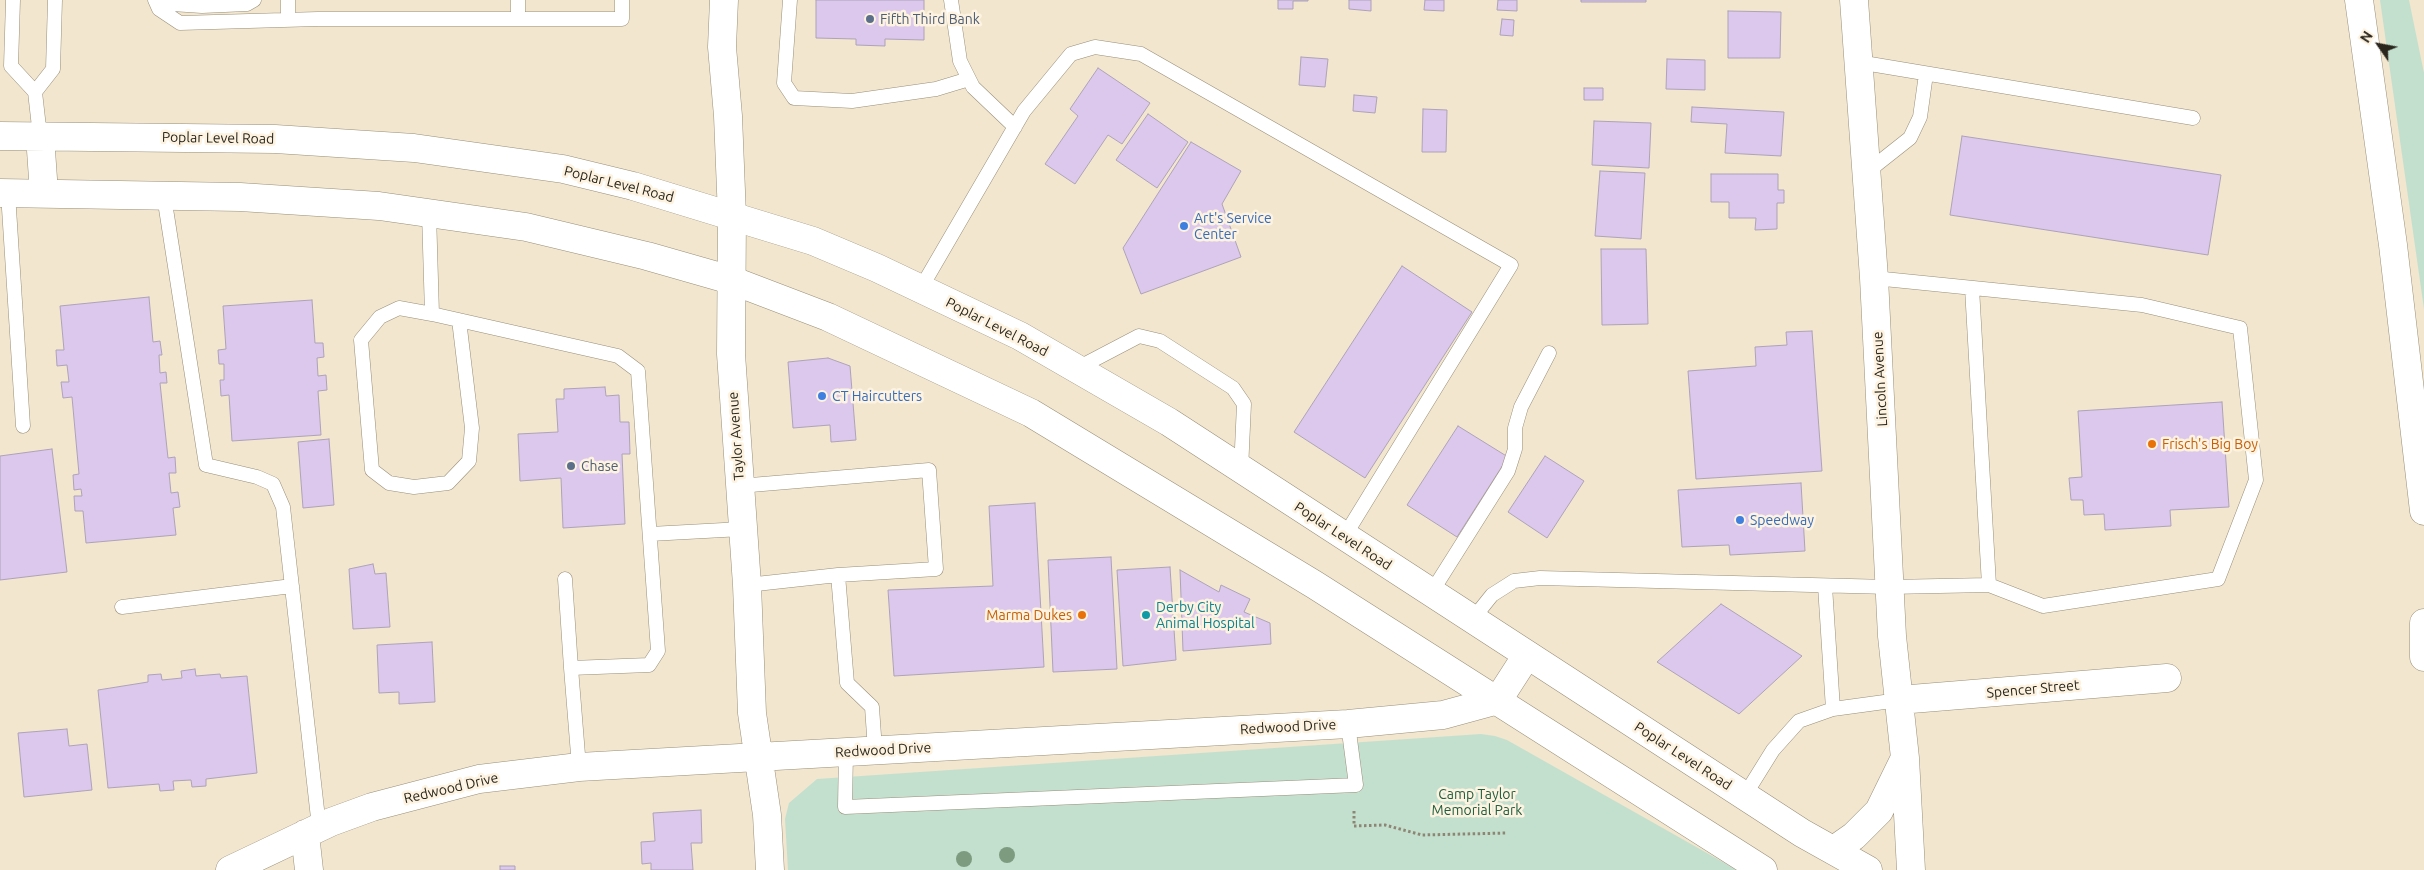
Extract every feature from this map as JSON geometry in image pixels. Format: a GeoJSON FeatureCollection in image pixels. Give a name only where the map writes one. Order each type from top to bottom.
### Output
{"type":"FeatureCollection","features":[{"type":"Feature","properties":{"kind":"main road","name":"Taylor Avenue"},"geometry":{"type":"LineString","coordinates":[[724,0],[722,47],[728,116],[732,216],[731,354],[747,585],[752,713],[767,815],[770,870]]}},
{"type":"Feature","properties":{"kind":"main road","name":"Lincoln Avenue"},"geometry":{"type":"LineString","coordinates":[[1854,0],[1874,278],[1885,467],[1883,482],[1889,588],[1905,758],[1911,870]]}},
{"type":"Feature","properties":{"kind":"main road"},"geometry":{"type":"LineString","coordinates":[[2359,0],[2393,245],[2424,511]]}},
{"type":"Feature","properties":{"kind":"main road","name":"Poplar Level Road"},"geometry":{"type":"LineString","coordinates":[[0,136],[275,139],[414,148],[563,169],[633,186],[813,241],[920,288],[1020,336],[1169,422],[1744,795],[1868,870]]}},
{"type":"Feature","properties":{"kind":"main road"},"geometry":{"type":"LineString","coordinates":[[40,136],[44,193]]}},
{"type":"Feature","properties":{"kind":"main road"},"geometry":{"type":"LineString","coordinates":[[4,193],[240,197],[379,206],[526,227],[648,256],[731,280],[828,317],[1031,413],[1315,585],[1763,870]]}},
{"type":"Feature","properties":{"kind":"main road"},"geometry":{"type":"LineString","coordinates":[[2424,623],[2422,628],[2424,657]]}},
{"type":"Feature","properties":{"kind":"main road"},"geometry":{"type":"LineString","coordinates":[[1498,700],[1527,655]]}},
{"type":"Feature","properties":{"kind":"main road","name":"Spencer Street"},"geometry":{"type":"LineString","coordinates":[[1899,700],[2167,678]]}},
{"type":"Feature","properties":{"kind":"main road","name":"Redwood Drive"},"geometry":{"type":"LineString","coordinates":[[230,870],[312,831],[372,807],[479,779],[579,767],[1348,724],[1443,715],[1498,700]]}},
{"type":"Feature","properties":{"kind":"main road"},"geometry":{"type":"LineString","coordinates":[[1834,850],[1854,836],[1879,811],[1905,758]]}},
{"type":"Feature","properties":{"kind":"main road"},"geometry":{"type":"LineString","coordinates":[[309,870],[312,831]]}},
{"type":"Feature","properties":{"kind":"lane"},"geometry":{"type":"LineString","coordinates":[[13,0],[11,66],[35,92],[40,136]]}},
{"type":"Feature","properties":{"kind":"lane"},"geometry":{"type":"LineString","coordinates":[[35,92],[53,69],[55,0]]}},
{"type":"Feature","properties":{"kind":"lane"},"geometry":{"type":"LineString","coordinates":[[155,0],[159,9],[180,23],[288,19],[622,20],[622,0]]}},
{"type":"Feature","properties":{"kind":"lane"},"geometry":{"type":"LineString","coordinates":[[166,0],[172,4],[202,6],[247,4],[254,0]]}},
{"type":"Feature","properties":{"kind":"lane"},"geometry":{"type":"LineString","coordinates":[[288,0],[288,19]]}},
{"type":"Feature","properties":{"kind":"lane"},"geometry":{"type":"LineString","coordinates":[[518,0],[518,19]]}},
{"type":"Feature","properties":{"kind":"lane"},"geometry":{"type":"LineString","coordinates":[[790,0],[784,83],[794,98],[852,101],[936,89],[969,78]]}},
{"type":"Feature","properties":{"kind":"lane"},"geometry":{"type":"LineString","coordinates":[[951,0],[960,61],[973,87],[1015,127]]}},
{"type":"Feature","properties":{"kind":"lane"},"geometry":{"type":"LineString","coordinates":[[920,288],[1024,111],[1072,54],[1094,47],[1141,54],[1511,265],[1344,537]]}},
{"type":"Feature","properties":{"kind":"lane"},"geometry":{"type":"LineString","coordinates":[[1858,62],[2192,118]]}},
{"type":"Feature","properties":{"kind":"lane"},"geometry":{"type":"LineString","coordinates":[[1867,172],[1910,138],[1920,117],[1926,74]]}},
{"type":"Feature","properties":{"kind":"lane"},"geometry":{"type":"LineString","coordinates":[[4,193],[22,426]]}},
{"type":"Feature","properties":{"kind":"lane"},"geometry":{"type":"LineString","coordinates":[[164,196],[206,465],[257,477],[273,484],[283,507],[292,586],[312,831]]}},
{"type":"Feature","properties":{"kind":"lane"},"geometry":{"type":"LineString","coordinates":[[429,213],[432,314]]}},
{"type":"Feature","properties":{"kind":"lane"},"geometry":{"type":"LineString","coordinates":[[1472,620],[1492,595],[1514,581],[1540,578],[1889,588],[1989,585],[2043,606],[2218,579],[2256,480],[2240,328],[2142,306],[1874,278]]}},
{"type":"Feature","properties":{"kind":"lane"},"geometry":{"type":"LineString","coordinates":[[1972,288],[1989,585]]}},
{"type":"Feature","properties":{"kind":"lane"},"geometry":{"type":"LineString","coordinates":[[459,320],[472,428],[469,462],[448,483],[414,487],[389,483],[372,470],[361,340],[380,317],[399,308],[432,314],[459,320],[618,356],[638,371],[658,650],[649,665],[571,668]]}},
{"type":"Feature","properties":{"kind":"lane"},"geometry":{"type":"LineString","coordinates":[[1076,369],[1139,336],[1160,341],[1233,388],[1244,404],[1241,470]]}},
{"type":"Feature","properties":{"kind":"lane"},"geometry":{"type":"LineString","coordinates":[[1431,593],[1508,471],[1516,448],[1516,428],[1521,407],[1549,353]]}},
{"type":"Feature","properties":{"kind":"lane"},"geometry":{"type":"LineString","coordinates":[[739,486],[929,470],[936,569],[838,575],[747,585]]}},
{"type":"Feature","properties":{"kind":"lane"},"geometry":{"type":"LineString","coordinates":[[650,534],[742,529]]}},
{"type":"Feature","properties":{"kind":"lane"},"geometry":{"type":"LineString","coordinates":[[838,575],[847,683],[872,707],[875,750]]}},
{"type":"Feature","properties":{"kind":"lane"},"geometry":{"type":"LineString","coordinates":[[565,579],[579,767]]}},
{"type":"Feature","properties":{"kind":"lane"},"geometry":{"type":"LineString","coordinates":[[122,607],[292,586]]}},
{"type":"Feature","properties":{"kind":"lane"},"geometry":{"type":"LineString","coordinates":[[1825,586],[1834,709]]}},
{"type":"Feature","properties":{"kind":"lane"},"geometry":{"type":"LineString","coordinates":[[1744,795],[1773,750],[1799,721],[1834,709],[1899,700]]}},
{"type":"Feature","properties":{"kind":"lane"},"geometry":{"type":"LineString","coordinates":[[846,752],[845,807],[1356,785],[1348,724]]}},
{"type":"Feature","properties":{"kind":"path"},"geometry":{"type":"LineString","coordinates":[[1356,785],[1354,826],[1385,825],[1422,835],[1507,833]]}},
{"type":"Feature","properties":{"kind":"green space"},"geometry":{"type":"Polygon","coordinates":[[[2380,0],[2409,0],[2424,73],[2424,309],[2380,0]]]}},
{"type":"Feature","properties":{"kind":"green space","name":"Camp Taylor Memorial Park"},"geometry":{"type":"Polygon","coordinates":[[[1481,734],[1507,740],[1737,870],[788,870],[785,819],[789,803],[817,779],[1481,734]]]}},
{"type":"Feature","properties":{"kind":"building","name":"Fifth Third Bank"},"geometry":{"type":"Polygon","coordinates":[[[816,0],[924,0],[924,40],[885,39],[885,46],[856,45],[856,39],[816,38],[816,0]]]}},
{"type":"Feature","properties":{"kind":"building"},"geometry":{"type":"Polygon","coordinates":[[[1278,0],[1308,1],[1293,1],[1293,9],[1278,9],[1278,0]]]}},
{"type":"Feature","properties":{"kind":"building"},"geometry":{"type":"Polygon","coordinates":[[[1349,0],[1371,0],[1371,11],[1349,9],[1349,0]]]}},
{"type":"Feature","properties":{"kind":"building"},"geometry":{"type":"Polygon","coordinates":[[[1425,0],[1444,0],[1444,11],[1424,10],[1425,0]]]}},
{"type":"Feature","properties":{"kind":"building"},"geometry":{"type":"Polygon","coordinates":[[[1498,0],[1517,0],[1517,11],[1497,10],[1498,0]]]}},
{"type":"Feature","properties":{"kind":"building"},"geometry":{"type":"Polygon","coordinates":[[[1581,0],[1646,0],[1646,2],[1581,2],[1581,0]]]}},
{"type":"Feature","properties":{"kind":"building"},"geometry":{"type":"Polygon","coordinates":[[[1728,11],[1781,12],[1780,58],[1728,58],[1728,11]]]}},
{"type":"Feature","properties":{"kind":"building"},"geometry":{"type":"Polygon","coordinates":[[[1502,19],[1514,20],[1513,36],[1500,35],[1502,19]]]}},
{"type":"Feature","properties":{"kind":"building"},"geometry":{"type":"Polygon","coordinates":[[[1301,57],[1328,59],[1325,87],[1299,85],[1301,57]]]}},
{"type":"Feature","properties":{"kind":"building"},"geometry":{"type":"Polygon","coordinates":[[[1667,59],[1705,60],[1705,90],[1666,89],[1667,59]]]}},
{"type":"Feature","properties":{"kind":"building"},"geometry":{"type":"Polygon","coordinates":[[[1098,68],[1150,103],[1122,144],[1108,135],[1075,184],[1045,164],[1078,116],[1070,109],[1098,68]]]}},
{"type":"Feature","properties":{"kind":"building"},"geometry":{"type":"Polygon","coordinates":[[[1584,88],[1603,88],[1603,100],[1584,100],[1584,88]]]}},
{"type":"Feature","properties":{"kind":"building"},"geometry":{"type":"Polygon","coordinates":[[[1354,95],[1377,97],[1375,113],[1353,111],[1354,95]]]}},
{"type":"Feature","properties":{"kind":"building"},"geometry":{"type":"Polygon","coordinates":[[[1692,107],[1784,112],[1781,156],[1725,153],[1727,124],[1691,122],[1692,107]]]}},
{"type":"Feature","properties":{"kind":"building"},"geometry":{"type":"Polygon","coordinates":[[[1423,109],[1447,110],[1446,152],[1422,152],[1423,109]]]}},
{"type":"Feature","properties":{"kind":"building"},"geometry":{"type":"Polygon","coordinates":[[[1148,114],[1188,142],[1157,188],[1116,160],[1148,114]]]}},
{"type":"Feature","properties":{"kind":"building"},"geometry":{"type":"Polygon","coordinates":[[[1594,121],[1651,123],[1649,168],[1592,165],[1594,121]]]}},
{"type":"Feature","properties":{"kind":"building"},"geometry":{"type":"Polygon","coordinates":[[[1962,136],[2221,175],[2208,255],[1950,215],[1962,136]]]}},
{"type":"Feature","properties":{"kind":"building","name":"Art's Service Center"},"geometry":{"type":"Polygon","coordinates":[[[1191,142],[1241,171],[1222,204],[1241,257],[1141,294],[1123,248],[1191,142]]]}},
{"type":"Feature","properties":{"kind":"building"},"geometry":{"type":"Polygon","coordinates":[[[1600,171],[1645,173],[1641,239],[1595,236],[1600,171]]]}},
{"type":"Feature","properties":{"kind":"building"},"geometry":{"type":"Polygon","coordinates":[[[1711,174],[1778,174],[1778,190],[1784,190],[1784,203],[1777,203],[1777,229],[1755,230],[1756,218],[1729,218],[1729,202],[1711,202],[1711,174]]]}},
{"type":"Feature","properties":{"kind":"building"},"geometry":{"type":"Polygon","coordinates":[[[1601,249],[1646,249],[1648,324],[1602,325],[1601,249]]]}},
{"type":"Feature","properties":{"kind":"building"},"geometry":{"type":"Polygon","coordinates":[[[1402,266],[1472,312],[1365,478],[1294,432],[1402,266]]]}},
{"type":"Feature","properties":{"kind":"building"},"geometry":{"type":"Polygon","coordinates":[[[149,297],[153,342],[160,341],[162,355],[159,355],[160,373],[166,372],[167,383],[160,383],[168,458],[175,457],[176,473],[169,473],[171,493],[178,492],[180,507],[173,508],[176,535],[86,543],[83,511],[75,511],[74,496],[82,496],[81,489],[74,490],[73,475],[79,474],[72,397],[63,398],[61,382],[69,382],[67,365],[57,366],[56,350],[64,350],[60,306],[149,297]]]}},
{"type":"Feature","properties":{"kind":"building"},"geometry":{"type":"Polygon","coordinates":[[[312,300],[315,343],[323,343],[324,357],[317,358],[318,376],[326,375],[327,390],[318,391],[321,435],[232,441],[229,395],[221,396],[220,380],[224,380],[224,364],[219,364],[218,350],[226,349],[223,306],[312,300]]]}},
{"type":"Feature","properties":{"kind":"building"},"geometry":{"type":"Polygon","coordinates":[[[1812,331],[1822,471],[1696,479],[1688,371],[1756,366],[1755,347],[1787,345],[1786,332],[1812,331]]]}},
{"type":"Feature","properties":{"kind":"building","name":"CT Haircutters"},"geometry":{"type":"Polygon","coordinates":[[[828,358],[850,366],[856,440],[831,442],[830,425],[793,428],[788,362],[828,358]]]}},
{"type":"Feature","properties":{"kind":"building","name":"Chase"},"geometry":{"type":"Polygon","coordinates":[[[605,387],[606,396],[619,395],[620,422],[629,422],[630,454],[622,454],[625,524],[563,528],[561,478],[520,481],[518,434],[558,432],[556,399],[564,399],[564,389],[605,387]]]}},
{"type":"Feature","properties":{"kind":"building","name":"Frisch's Big Boy"},"geometry":{"type":"Polygon","coordinates":[[[2222,402],[2229,507],[2170,510],[2171,526],[2105,530],[2104,514],[2084,515],[2083,500],[2071,500],[2069,478],[2082,477],[2078,411],[2222,402]]]}},
{"type":"Feature","properties":{"kind":"building"},"geometry":{"type":"Polygon","coordinates":[[[1458,426],[1508,457],[1457,537],[1407,505],[1458,426]]]}},
{"type":"Feature","properties":{"kind":"building"},"geometry":{"type":"Polygon","coordinates":[[[329,439],[334,505],[303,508],[298,442],[329,439]]]}},
{"type":"Feature","properties":{"kind":"building"},"geometry":{"type":"Polygon","coordinates":[[[52,449],[67,572],[0,580],[0,456],[52,449]]]}},
{"type":"Feature","properties":{"kind":"building"},"geometry":{"type":"Polygon","coordinates":[[[1545,456],[1584,481],[1547,538],[1508,512],[1545,456]]]}},
{"type":"Feature","properties":{"kind":"building"},"geometry":{"type":"Polygon","coordinates":[[[1801,483],[1805,551],[1730,555],[1729,545],[1682,547],[1678,490],[1801,483]]]}},
{"type":"Feature","properties":{"kind":"building"},"geometry":{"type":"Polygon","coordinates":[[[1035,503],[1044,667],[894,676],[888,590],[993,586],[989,506],[1035,503]]]}},
{"type":"Feature","properties":{"kind":"building","name":"Marma Dukes"},"geometry":{"type":"Polygon","coordinates":[[[1111,557],[1117,669],[1053,672],[1048,560],[1111,557]]]}},
{"type":"Feature","properties":{"kind":"building"},"geometry":{"type":"Polygon","coordinates":[[[373,564],[375,574],[386,573],[390,627],[353,629],[349,569],[373,564]]]}},
{"type":"Feature","properties":{"kind":"building","name":"Derby City Animal Hospital"},"geometry":{"type":"Polygon","coordinates":[[[1170,567],[1176,660],[1123,666],[1117,570],[1170,567]]]}},
{"type":"Feature","properties":{"kind":"building"},"geometry":{"type":"Polygon","coordinates":[[[1180,570],[1219,592],[1221,585],[1250,599],[1244,612],[1270,623],[1271,644],[1183,651],[1180,570]]]}},
{"type":"Feature","properties":{"kind":"building"},"geometry":{"type":"Polygon","coordinates":[[[1721,604],[1802,656],[1739,714],[1657,662],[1721,604]]]}},
{"type":"Feature","properties":{"kind":"building"},"geometry":{"type":"Polygon","coordinates":[[[432,642],[435,702],[399,704],[399,692],[379,693],[377,645],[432,642]]]}},
{"type":"Feature","properties":{"kind":"building"},"geometry":{"type":"Polygon","coordinates":[[[195,669],[196,676],[220,674],[221,678],[247,676],[257,773],[206,779],[206,786],[192,787],[191,780],[173,781],[174,790],[160,791],[159,784],[108,788],[98,690],[148,682],[148,675],[161,674],[162,680],[182,678],[181,671],[195,669]]]}},
{"type":"Feature","properties":{"kind":"building"},"geometry":{"type":"Polygon","coordinates":[[[67,729],[69,746],[87,744],[92,790],[24,797],[18,733],[67,729]]]}},
{"type":"Feature","properties":{"kind":"building"},"geometry":{"type":"Polygon","coordinates":[[[701,810],[702,843],[691,843],[693,870],[651,870],[651,863],[642,864],[641,842],[655,841],[653,813],[701,810]]]}},
{"type":"Feature","properties":{"kind":"building"},"geometry":{"type":"Polygon","coordinates":[[[500,866],[515,866],[515,870],[500,870],[500,866]]]}},
{"type":"Feature","properties":{"kind":"place","name":"Fifth Third Bank"},"geometry":{"type":"Point","coordinates":[870,19]}},
{"type":"Feature","properties":{"kind":"place","name":"Art's Service Center"},"geometry":{"type":"Point","coordinates":[1184,226]}},
{"type":"Feature","properties":{"kind":"place","name":"CT Haircutters"},"geometry":{"type":"Point","coordinates":[822,396]}},
{"type":"Feature","properties":{"kind":"place","name":"Frisch's Big Boy"},"geometry":{"type":"Point","coordinates":[2152,444]}},
{"type":"Feature","properties":{"kind":"place","name":"Chase"},"geometry":{"type":"Point","coordinates":[571,466]}},
{"type":"Feature","properties":{"kind":"place","name":"Speedway"},"geometry":{"type":"Point","coordinates":[1740,520]}},
{"type":"Feature","properties":{"kind":"place","name":"Marma Dukes"},"geometry":{"type":"Point","coordinates":[1082,615]}},
{"type":"Feature","properties":{"kind":"place","name":"Derby City Animal Hospital"},"geometry":{"type":"Point","coordinates":[1146,615]}}]}
